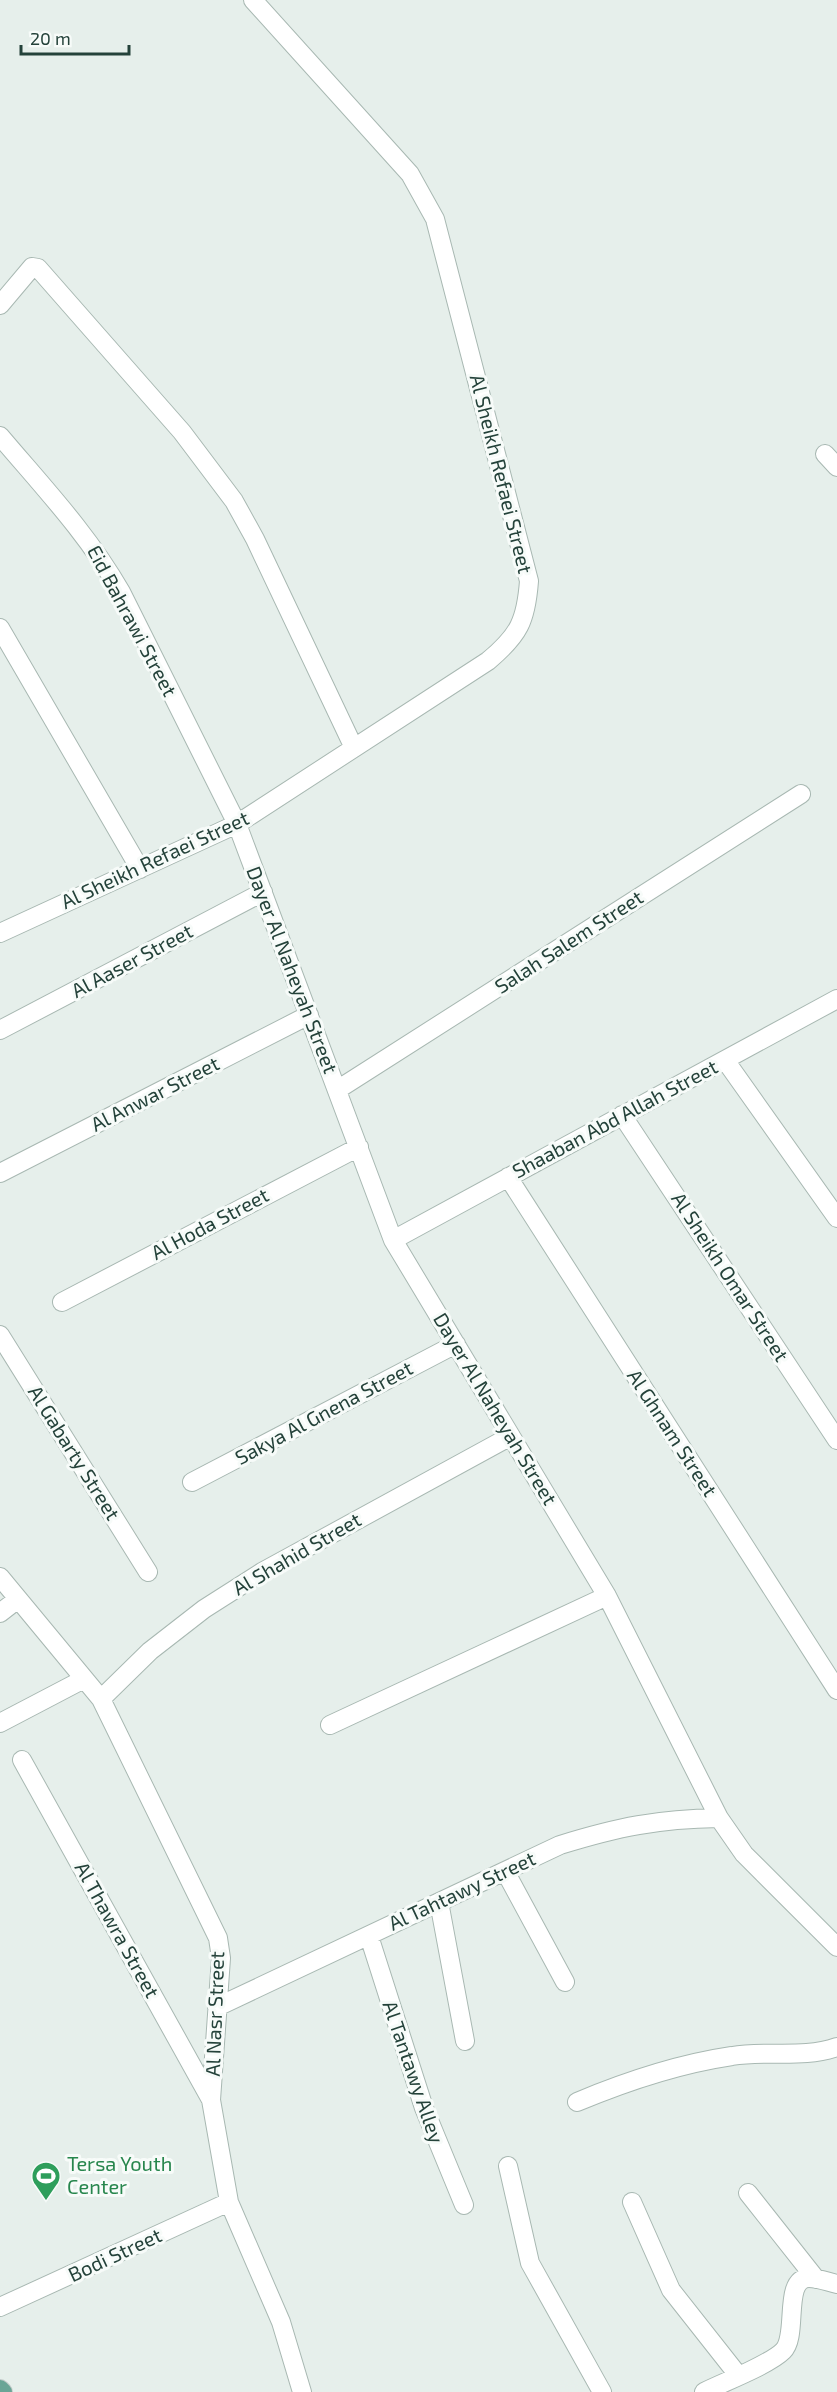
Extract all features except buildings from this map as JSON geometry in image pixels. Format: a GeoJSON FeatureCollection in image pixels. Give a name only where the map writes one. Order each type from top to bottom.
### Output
{"type":"FeatureCollection","features":[{"type":"Feature","properties":{"kind":"main road"},"geometry":{"type":"LineString","coordinates":[[0,2389],[3,2392]]}},
{"type":"Feature","properties":{"kind":"street","name":"Al Sheikh Refaei Street"},"geometry":{"type":"LineString","coordinates":[[0,933],[237,824],[488,661],[512,641],[527,612],[530,581],[435,219],[410,174],[253,0]]}},
{"type":"Feature","properties":{"kind":"street"},"geometry":{"type":"LineString","coordinates":[[0,305],[32,267],[38,268],[210,466],[255,539],[354,748]]}},
{"type":"Feature","properties":{"kind":"street","name":"Eid Bahrawi Street"},"geometry":{"type":"LineString","coordinates":[[0,436],[76,522],[100,556],[121,592],[237,824]]}},
{"type":"Feature","properties":{"kind":"street"},"geometry":{"type":"LineString","coordinates":[[0,628],[140,869]]}},
{"type":"Feature","properties":{"kind":"street","name":"Salah Salem Street"},"geometry":{"type":"LineString","coordinates":[[338,1090],[801,794]]}},
{"type":"Feature","properties":{"kind":"street","name":"Dayer Al Naheyah Street"},"geometry":{"type":"LineString","coordinates":[[237,824],[393,1240],[607,1596],[719,1818],[759,1869],[835,1940]]}},
{"type":"Feature","properties":{"kind":"street","name":"Al Aaser Street"},"geometry":{"type":"LineString","coordinates":[[0,1030],[263,892]]}},
{"type":"Feature","properties":{"kind":"street","name":"Shaaban Abd Allah Street"},"geometry":{"type":"LineString","coordinates":[[393,1240],[837,999]]}},
{"type":"Feature","properties":{"kind":"street","name":"Al Anwar Street"},"geometry":{"type":"LineString","coordinates":[[0,1173],[309,1015]]}},
{"type":"Feature","properties":{"kind":"street"},"geometry":{"type":"LineString","coordinates":[[724,1060],[837,1218]]}},
{"type":"Feature","properties":{"kind":"street","name":"Al Sheikh Omar Street"},"geometry":{"type":"LineString","coordinates":[[622,1115],[837,1440]]}},
{"type":"Feature","properties":{"kind":"street","name":"Al Hoda Street"},"geometry":{"type":"LineString","coordinates":[[62,1302],[359,1147]]}},
{"type":"Feature","properties":{"kind":"street","name":"Al Ghnam Street"},"geometry":{"type":"LineString","coordinates":[[508,1177],[837,1690]]}},
{"type":"Feature","properties":{"kind":"street","name":"Al Gabarty Street"},"geometry":{"type":"LineString","coordinates":[[0,1335],[148,1572]]}},
{"type":"Feature","properties":{"kind":"street","name":"Sakya Al Gnena Street"},"geometry":{"type":"LineString","coordinates":[[192,1482],[456,1344]]}},
{"type":"Feature","properties":{"kind":"street","name":"Al Shahid Street"},"geometry":{"type":"LineString","coordinates":[[101,1699],[150,1651],[204,1609],[262,1572],[511,1436]]}},
{"type":"Feature","properties":{"kind":"street","name":"Al Nasr Street"},"geometry":{"type":"LineString","coordinates":[[0,1576],[101,1699],[214,1929],[221,1958],[211,2100],[230,2202],[281,2322],[302,2392]]}},
{"type":"Feature","properties":{"kind":"street"},"geometry":{"type":"LineString","coordinates":[[330,1725],[607,1596]]}},
{"type":"Feature","properties":{"kind":"street"},"geometry":{"type":"LineString","coordinates":[[0,1613],[18,1599]]}},
{"type":"Feature","properties":{"kind":"street"},"geometry":{"type":"LineString","coordinates":[[0,1723],[84,1679]]}},
{"type":"Feature","properties":{"kind":"street","name":"Al Thawra Street"},"geometry":{"type":"LineString","coordinates":[[22,1760],[211,2100]]}},
{"type":"Feature","properties":{"kind":"street","name":"Al Tahtawy Street"},"geometry":{"type":"LineString","coordinates":[[217,2007],[560,1845],[615,1828],[672,1819],[719,1818]]}},
{"type":"Feature","properties":{"kind":"street"},"geometry":{"type":"LineString","coordinates":[[505,1871],[565,1982]]}},
{"type":"Feature","properties":{"kind":"street"},"geometry":{"type":"LineString","coordinates":[[439,1902],[465,2041]]}},
{"type":"Feature","properties":{"kind":"street","name":"Al Tantawy Alley"},"geometry":{"type":"LineString","coordinates":[[369,1936],[423,2108],[464,2205]]}},
{"type":"Feature","properties":{"kind":"street"},"geometry":{"type":"LineString","coordinates":[[577,2102],[628,2081],[680,2066],[734,2055],[814,2053],[837,2047]]}},
{"type":"Feature","properties":{"kind":"street"},"geometry":{"type":"LineString","coordinates":[[508,2166],[530,2263],[602,2392]]}},
{"type":"Feature","properties":{"kind":"street"},"geometry":{"type":"LineString","coordinates":[[748,2193],[816,2279]]}},
{"type":"Feature","properties":{"kind":"street","name":"Bodi Street"},"geometry":{"type":"LineString","coordinates":[[0,2307],[230,2202]]}},
{"type":"Feature","properties":{"kind":"street"},"geometry":{"type":"LineString","coordinates":[[632,2202],[671,2290],[738,2375]]}},
{"type":"Feature","properties":{"kind":"street"},"geometry":{"type":"LineString","coordinates":[[704,2392],[783,2352],[790,2337],[794,2288],[799,2281],[808,2278],[837,2284]]}},
{"type":"Feature","properties":{"kind":"place","name":"Tersa Youth Center"},"geometry":{"type":"Point","coordinates":[46,2202]}}]}
